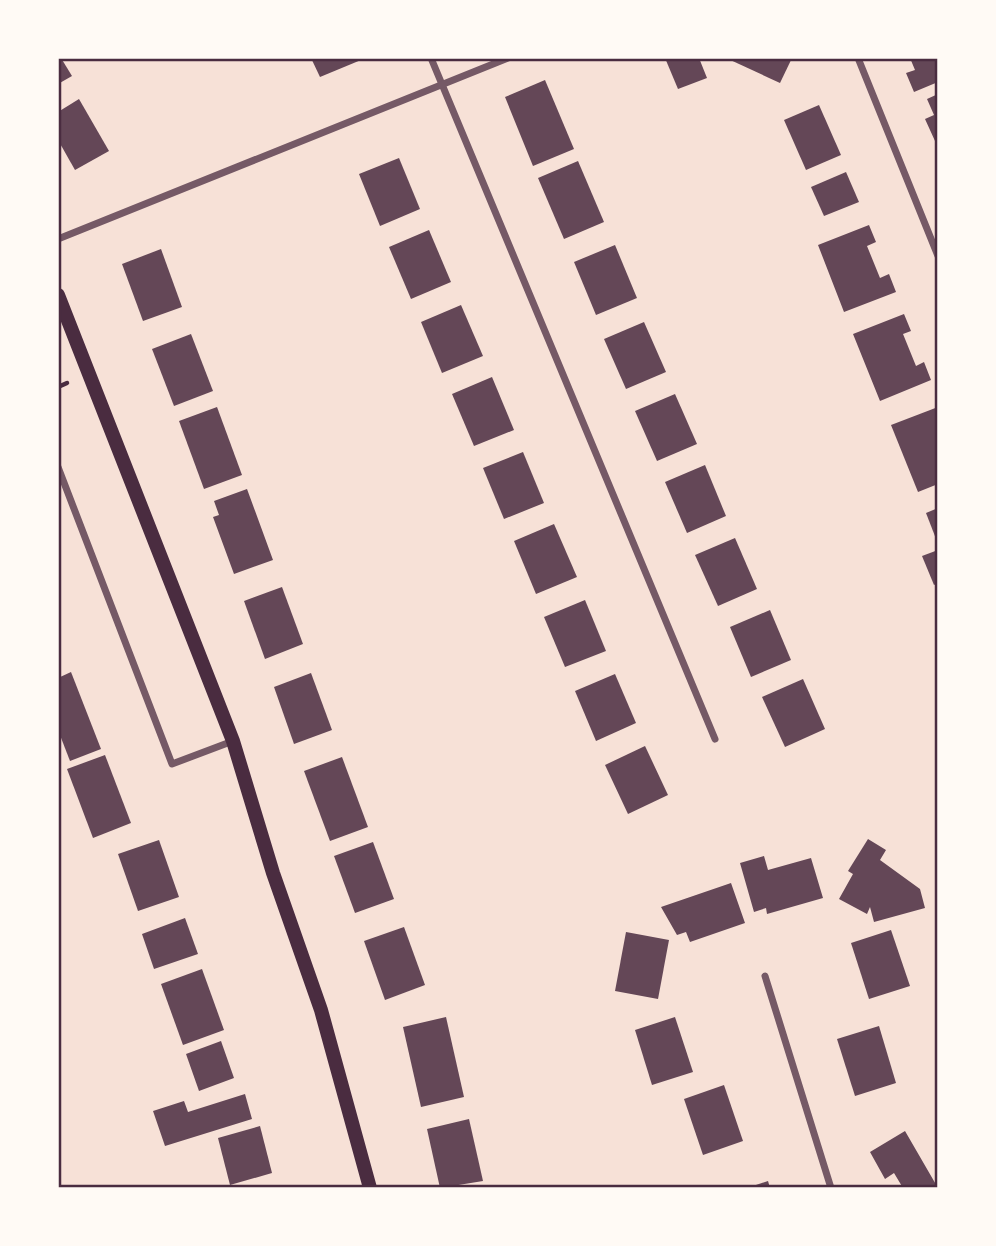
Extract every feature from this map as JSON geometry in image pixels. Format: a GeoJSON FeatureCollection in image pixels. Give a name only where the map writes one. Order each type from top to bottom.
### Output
{"type":"FeatureCollection","features":[{"type":"Feature","properties":{"kind":"main road"},"geometry":{"type":"LineString","coordinates":[[58,295],[233,741],[273,873],[321,1010],[370,1188]]}},
{"type":"Feature","properties":{"kind":"street"},"geometry":{"type":"LineString","coordinates":[[431,58],[715,738]]}},
{"type":"Feature","properties":{"kind":"street"},"geometry":{"type":"LineString","coordinates":[[58,239],[508,58]]}},
{"type":"Feature","properties":{"kind":"street"},"geometry":{"type":"LineString","coordinates":[[858,58],[938,256]]}},
{"type":"Feature","properties":{"kind":"street"},"geometry":{"type":"LineString","coordinates":[[58,467],[172,764],[233,741]]}},
{"type":"Feature","properties":{"kind":"street"},"geometry":{"type":"LineString","coordinates":[[765,976],[831,1188]]}},
{"type":"Feature","properties":{"kind":"building"},"geometry":{"type":"Polygon","coordinates":[[[58,58],[61,58],[72,76],[58,84],[58,58]]]}},
{"type":"Feature","properties":{"kind":"building"},"geometry":{"type":"Polygon","coordinates":[[[311,58],[360,58],[361,60],[320,77],[311,58]]]}},
{"type":"Feature","properties":{"kind":"building"},"geometry":{"type":"Polygon","coordinates":[[[665,58],[699,58],[707,78],[678,89],[665,58]]]}},
{"type":"Feature","properties":{"kind":"building"},"geometry":{"type":"Polygon","coordinates":[[[726,58],[792,58],[780,83],[726,58]]]}},
{"type":"Feature","properties":{"kind":"building"},"geometry":{"type":"Polygon","coordinates":[[[910,58],[938,58],[938,82],[914,92],[906,73],[915,70],[910,58]]]}},
{"type":"Feature","properties":{"kind":"building"},"geometry":{"type":"Polygon","coordinates":[[[545,80],[574,149],[533,166],[505,97],[545,80]]]}},
{"type":"Feature","properties":{"kind":"building"},"geometry":{"type":"Polygon","coordinates":[[[938,94],[938,139],[935,141],[925,119],[934,115],[927,99],[938,94]]]}},
{"type":"Feature","properties":{"kind":"building"},"geometry":{"type":"Polygon","coordinates":[[[79,99],[109,151],[75,170],[58,140],[58,112],[79,99]]]}},
{"type":"Feature","properties":{"kind":"building"},"geometry":{"type":"Polygon","coordinates":[[[819,105],[841,155],[806,170],[784,120],[819,105]]]}},
{"type":"Feature","properties":{"kind":"building"},"geometry":{"type":"Polygon","coordinates":[[[399,158],[420,209],[380,226],[359,174],[399,158]]]}},
{"type":"Feature","properties":{"kind":"building"},"geometry":{"type":"Polygon","coordinates":[[[578,161],[604,222],[564,239],[538,178],[578,161]]]}},
{"type":"Feature","properties":{"kind":"building"},"geometry":{"type":"Polygon","coordinates":[[[846,172],[859,202],[824,216],[811,187],[846,172]]]}},
{"type":"Feature","properties":{"kind":"building"},"geometry":{"type":"Polygon","coordinates":[[[869,225],[876,242],[867,246],[880,278],[889,274],[896,292],[844,312],[818,245],[869,225]]]}},
{"type":"Feature","properties":{"kind":"building"},"geometry":{"type":"Polygon","coordinates":[[[429,230],[451,282],[411,299],[389,247],[429,230]]]}},
{"type":"Feature","properties":{"kind":"building"},"geometry":{"type":"Polygon","coordinates":[[[615,245],[637,298],[596,315],[574,262],[615,245]]]}},
{"type":"Feature","properties":{"kind":"building"},"geometry":{"type":"Polygon","coordinates":[[[161,249],[182,307],[143,321],[122,264],[161,249]]]}},
{"type":"Feature","properties":{"kind":"building"},"geometry":{"type":"Polygon","coordinates":[[[461,305],[483,356],[442,373],[421,322],[461,305]]]}},
{"type":"Feature","properties":{"kind":"building"},"geometry":{"type":"Polygon","coordinates":[[[904,314],[911,331],[903,334],[916,366],[924,362],[931,380],[880,401],[853,334],[904,314]]]}},
{"type":"Feature","properties":{"kind":"building"},"geometry":{"type":"Polygon","coordinates":[[[644,322],[666,372],[626,389],[604,339],[644,322]]]}},
{"type":"Feature","properties":{"kind":"building"},"geometry":{"type":"Polygon","coordinates":[[[191,334],[213,391],[174,406],[152,349],[191,334]]]}},
{"type":"Feature","properties":{"kind":"building"},"geometry":{"type":"Polygon","coordinates":[[[492,377],[514,430],[474,446],[452,394],[492,377]]]}},
{"type":"Feature","properties":{"kind":"building"},"geometry":{"type":"Polygon","coordinates":[[[675,394],[697,444],[657,461],[635,411],[675,394]]]}},
{"type":"Feature","properties":{"kind":"building"},"geometry":{"type":"Polygon","coordinates":[[[217,407],[242,475],[204,489],[179,421],[217,407]]]}},
{"type":"Feature","properties":{"kind":"building"},"geometry":{"type":"Polygon","coordinates":[[[938,407],[938,484],[918,492],[891,425],[938,407]]]}},
{"type":"Feature","properties":{"kind":"building"},"geometry":{"type":"Polygon","coordinates":[[[523,452],[544,503],[504,519],[483,468],[523,452]]]}},
{"type":"Feature","properties":{"kind":"building"},"geometry":{"type":"Polygon","coordinates":[[[705,465],[726,516],[687,533],[665,482],[705,465]]]}},
{"type":"Feature","properties":{"kind":"building"},"geometry":{"type":"Polygon","coordinates":[[[247,489],[273,560],[234,574],[213,517],[219,515],[214,501],[247,489]]]}},
{"type":"Feature","properties":{"kind":"building"},"geometry":{"type":"Polygon","coordinates":[[[938,508],[938,544],[926,513],[938,508]]]}},
{"type":"Feature","properties":{"kind":"building"},"geometry":{"type":"Polygon","coordinates":[[[554,524],[577,577],[536,594],[514,541],[554,524]]]}},
{"type":"Feature","properties":{"kind":"building"},"geometry":{"type":"Polygon","coordinates":[[[735,538],[757,589],[718,606],[695,555],[735,538]]]}},
{"type":"Feature","properties":{"kind":"building"},"geometry":{"type":"Polygon","coordinates":[[[938,550],[938,583],[934,585],[922,556],[938,550]]]}},
{"type":"Feature","properties":{"kind":"building"},"geometry":{"type":"Polygon","coordinates":[[[282,587],[303,644],[265,659],[244,601],[282,587]]]}},
{"type":"Feature","properties":{"kind":"building"},"geometry":{"type":"Polygon","coordinates":[[[585,600],[606,651],[565,667],[544,617],[585,600]]]}},
{"type":"Feature","properties":{"kind":"building"},"geometry":{"type":"Polygon","coordinates":[[[770,610],[791,660],[751,677],[730,627],[770,610]]]}},
{"type":"Feature","properties":{"kind":"building"},"geometry":{"type":"Polygon","coordinates":[[[71,672],[101,749],[70,761],[58,730],[58,678],[71,672]]]}},
{"type":"Feature","properties":{"kind":"building"},"geometry":{"type":"Polygon","coordinates":[[[311,673],[332,730],[294,744],[274,687],[311,673]]]}},
{"type":"Feature","properties":{"kind":"building"},"geometry":{"type":"Polygon","coordinates":[[[615,674],[636,723],[596,741],[575,691],[615,674]]]}},
{"type":"Feature","properties":{"kind":"building"},"geometry":{"type":"Polygon","coordinates":[[[803,679],[825,729],[785,747],[762,697],[803,679]]]}},
{"type":"Feature","properties":{"kind":"building"},"geometry":{"type":"Polygon","coordinates":[[[645,746],[668,795],[628,814],[605,765],[645,746]]]}},
{"type":"Feature","properties":{"kind":"building"},"geometry":{"type":"Polygon","coordinates":[[[105,755],[131,823],[93,838],[67,769],[105,755]]]}},
{"type":"Feature","properties":{"kind":"building"},"geometry":{"type":"Polygon","coordinates":[[[342,757],[368,827],[330,841],[304,771],[342,757]]]}},
{"type":"Feature","properties":{"kind":"building"},"geometry":{"type":"Polygon","coordinates":[[[868,839],[886,850],[880,860],[920,889],[925,908],[874,922],[870,907],[867,914],[839,899],[853,874],[848,871],[868,839]]]}},
{"type":"Feature","properties":{"kind":"building"},"geometry":{"type":"Polygon","coordinates":[[[159,840],[179,897],[138,911],[118,854],[159,840]]]}},
{"type":"Feature","properties":{"kind":"building"},"geometry":{"type":"Polygon","coordinates":[[[373,842],[394,899],[355,913],[334,856],[373,842]]]}},
{"type":"Feature","properties":{"kind":"building"},"geometry":{"type":"Polygon","coordinates":[[[764,856],[768,870],[811,858],[823,898],[767,914],[766,908],[754,912],[740,863],[764,856]]]}},
{"type":"Feature","properties":{"kind":"building"},"geometry":{"type":"Polygon","coordinates":[[[731,883],[745,923],[690,942],[686,932],[677,935],[661,907],[731,883]]]}},
{"type":"Feature","properties":{"kind":"building"},"geometry":{"type":"Polygon","coordinates":[[[185,918],[198,954],[154,969],[142,934],[185,918]]]}},
{"type":"Feature","properties":{"kind":"building"},"geometry":{"type":"Polygon","coordinates":[[[404,927],[425,985],[385,1000],[364,941],[404,927]]]}},
{"type":"Feature","properties":{"kind":"building"},"geometry":{"type":"Polygon","coordinates":[[[891,930],[910,986],[869,999],[851,943],[891,930]]]}},
{"type":"Feature","properties":{"kind":"building"},"geometry":{"type":"Polygon","coordinates":[[[626,932],[669,940],[658,999],[615,991],[626,932]]]}},
{"type":"Feature","properties":{"kind":"building"},"geometry":{"type":"Polygon","coordinates":[[[202,969],[224,1030],[183,1045],[161,984],[202,969]]]}},
{"type":"Feature","properties":{"kind":"building"},"geometry":{"type":"Polygon","coordinates":[[[446,1017],[464,1097],[421,1107],[403,1027],[446,1017]]]}},
{"type":"Feature","properties":{"kind":"building"},"geometry":{"type":"Polygon","coordinates":[[[675,1017],[693,1072],[652,1085],[635,1030],[675,1017]]]}},
{"type":"Feature","properties":{"kind":"building"},"geometry":{"type":"Polygon","coordinates":[[[879,1026],[896,1083],[855,1096],[837,1039],[879,1026]]]}},
{"type":"Feature","properties":{"kind":"building"},"geometry":{"type":"Polygon","coordinates":[[[221,1041],[234,1078],[199,1091],[186,1054],[221,1041]]]}},
{"type":"Feature","properties":{"kind":"building"},"geometry":{"type":"Polygon","coordinates":[[[724,1085],[743,1141],[703,1155],[684,1099],[724,1085]]]}},
{"type":"Feature","properties":{"kind":"building"},"geometry":{"type":"Polygon","coordinates":[[[245,1094],[252,1119],[165,1146],[153,1111],[184,1101],[188,1112],[245,1094]]]}},
{"type":"Feature","properties":{"kind":"building"},"geometry":{"type":"Polygon","coordinates":[[[469,1119],[483,1181],[440,1188],[427,1129],[469,1119]]]}},
{"type":"Feature","properties":{"kind":"building"},"geometry":{"type":"Polygon","coordinates":[[[260,1126],[272,1173],[230,1185],[218,1138],[260,1126]]]}},
{"type":"Feature","properties":{"kind":"building"},"geometry":{"type":"Polygon","coordinates":[[[905,1131],[938,1188],[903,1188],[894,1173],[885,1179],[870,1152],[905,1131]]]}},
{"type":"Feature","properties":{"kind":"building"},"geometry":{"type":"Polygon","coordinates":[[[768,1181],[770,1188],[747,1188],[768,1181]]]}}]}
